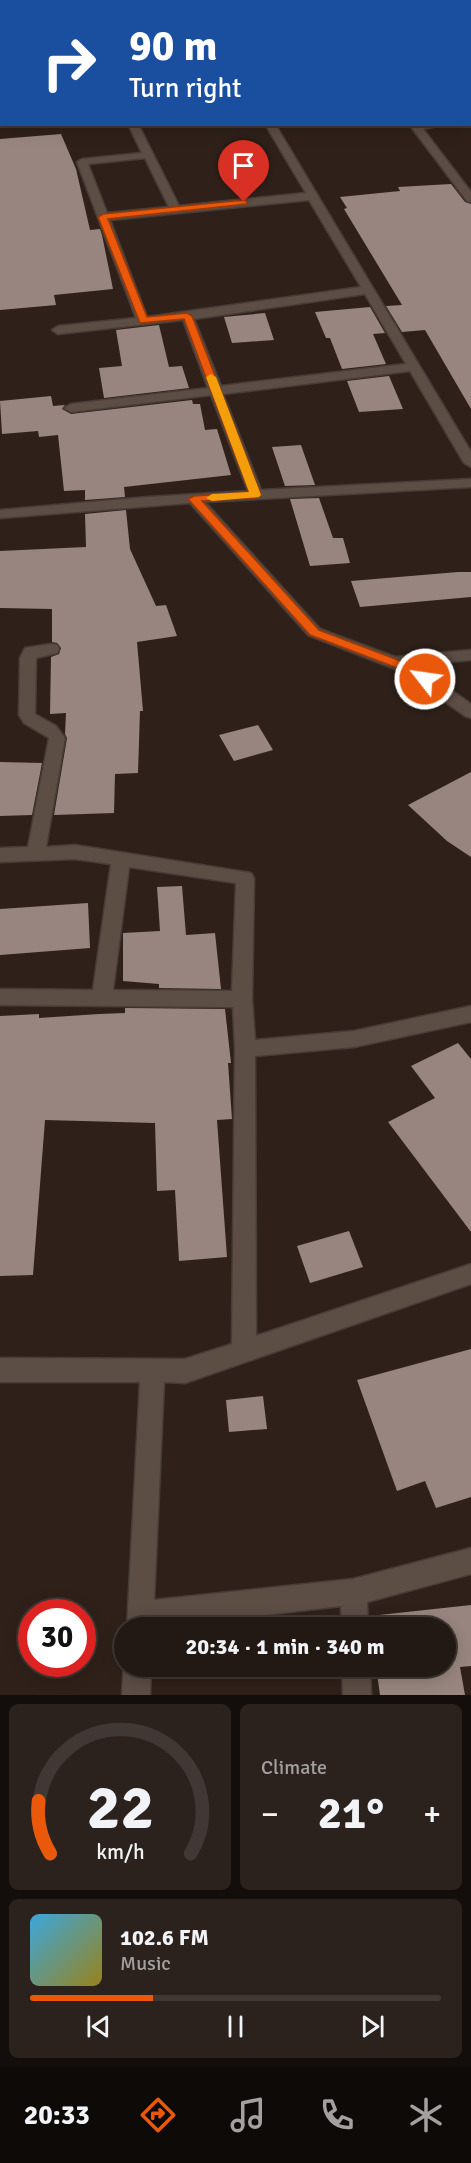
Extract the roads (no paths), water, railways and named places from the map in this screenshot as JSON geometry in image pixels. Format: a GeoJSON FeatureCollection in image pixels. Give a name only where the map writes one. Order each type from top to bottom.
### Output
{"type":"FeatureCollection","features":[{"type":"Feature","properties":{"kind":"street"},"geometry":{"type":"LineString","coordinates":[[134,126],[175,208]]}},
{"type":"Feature","properties":{"kind":"street"},"geometry":{"type":"LineString","coordinates":[[271,126],[471,463]]}},
{"type":"Feature","properties":{"kind":"street"},"geometry":{"type":"LineString","coordinates":[[415,126],[471,198]]}},
{"type":"Feature","properties":{"kind":"street"},"geometry":{"type":"LineString","coordinates":[[143,321],[82,162],[148,155]]}},
{"type":"Feature","properties":{"kind":"street"},"geometry":{"type":"LineString","coordinates":[[457,180],[471,179]]}},
{"type":"Feature","properties":{"kind":"street"},"geometry":{"type":"LineString","coordinates":[[103,217],[313,196]]}},
{"type":"Feature","properties":{"kind":"street"},"geometry":{"type":"LineString","coordinates":[[58,330],[187,316],[368,290]]}},
{"type":"Feature","properties":{"kind":"street"},"geometry":{"type":"LineString","coordinates":[[187,316],[256,495]]}},
{"type":"Feature","properties":{"kind":"street"},"geometry":{"type":"LineString","coordinates":[[71,408],[414,367]]}},
{"type":"Feature","properties":{"kind":"street"},"geometry":{"type":"LineString","coordinates":[[0,514],[194,499],[471,483]]}},
{"type":"Feature","properties":{"kind":"street"},"geometry":{"type":"LineString","coordinates":[[194,499],[315,632],[410,668],[471,712]]}},
{"type":"Feature","properties":{"kind":"street"},"geometry":{"type":"LineString","coordinates":[[36,854],[57,738],[48,727],[33,722],[27,715],[28,658],[31,652],[51,649]]}},
{"type":"Feature","properties":{"kind":"street"},"geometry":{"type":"LineString","coordinates":[[393,662],[471,655]]}},
{"type":"Feature","properties":{"kind":"street"},"geometry":{"type":"LineString","coordinates":[[0,855],[75,852],[245,878],[242,999],[245,1049],[244,1351]]}},
{"type":"Feature","properties":{"kind":"street"},"geometry":{"type":"LineString","coordinates":[[102,997],[121,859]]}},
{"type":"Feature","properties":{"kind":"street"},"geometry":{"type":"LineString","coordinates":[[0,997],[242,999]]}},
{"type":"Feature","properties":{"kind":"street"},"geometry":{"type":"LineString","coordinates":[[245,1049],[354,1039],[471,1014]]}},
{"type":"Feature","properties":{"kind":"street"},"geometry":{"type":"LineString","coordinates":[[0,1370],[185,1371],[471,1274]]}},
{"type":"Feature","properties":{"kind":"street"},"geometry":{"type":"LineString","coordinates":[[140,1617],[153,1370]]}},
{"type":"Feature","properties":{"kind":"street"},"geometry":{"type":"LineString","coordinates":[[169,1617],[353,1592],[471,1561]]}},
{"type":"Feature","properties":{"kind":"street"},"geometry":{"type":"LineString","coordinates":[[353,1592],[354,1617]]}},
{"type":"Feature","properties":{"kind":"street"},"geometry":{"type":"LineString","coordinates":[[136,1695],[137,1677]]}},
{"type":"Feature","properties":{"kind":"street"},"geometry":{"type":"LineString","coordinates":[[356,1677],[357,1695]]}}]}
